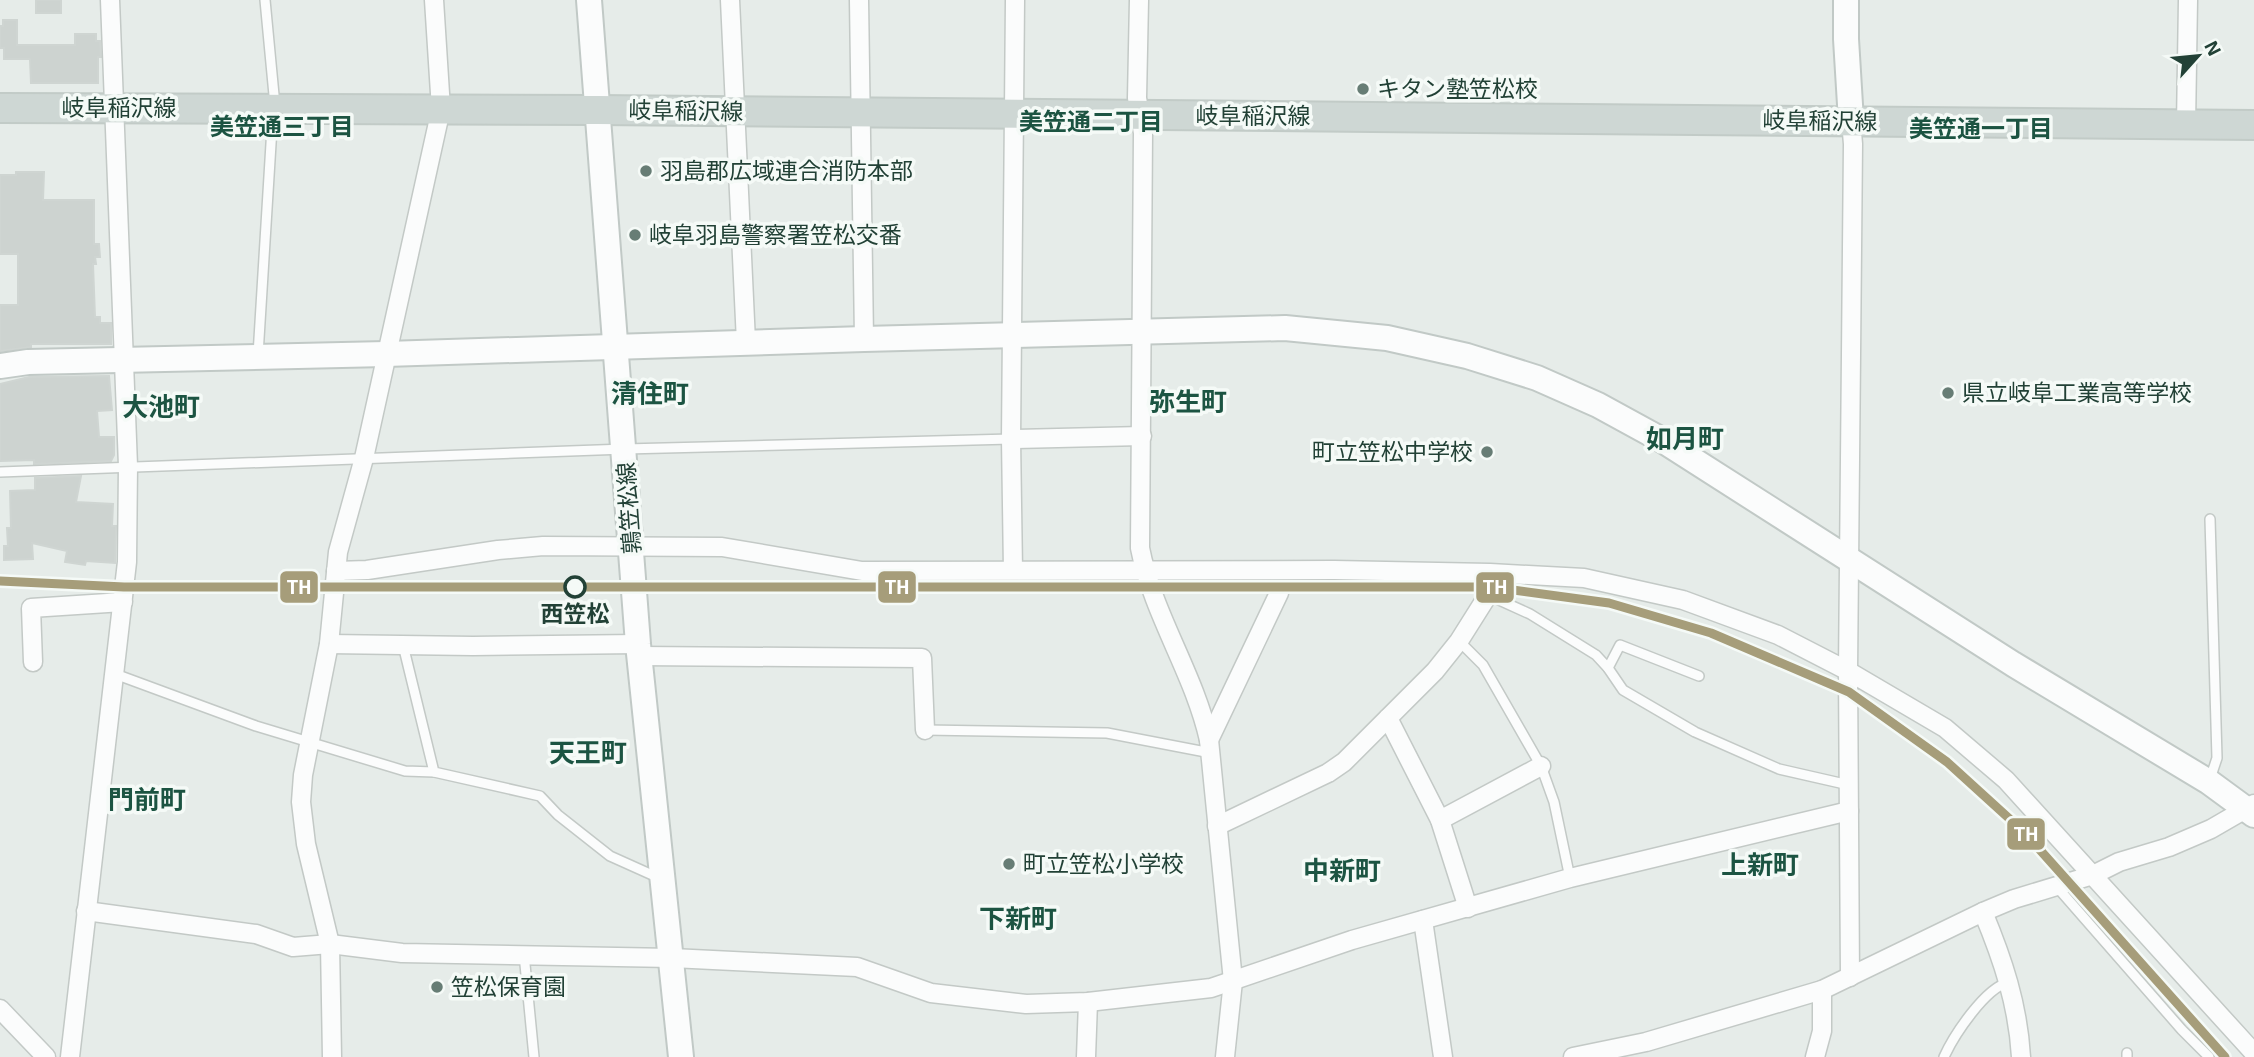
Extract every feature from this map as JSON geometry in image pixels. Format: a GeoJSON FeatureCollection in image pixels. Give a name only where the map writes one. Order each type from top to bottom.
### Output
{"type":"FeatureCollection","features":[{"type":"Feature","properties":{"kind":"main road","name":"岐阜稲沢線"},"geometry":{"type":"LineString","coordinates":[[0,108],[735,111],[2254,125]]}},
{"type":"Feature","properties":{"kind":"street"},"geometry":{"type":"LineString","coordinates":[[70,1057],[127,562],[128,466],[110,0]]}},
{"type":"Feature","properties":{"kind":"street"},"geometry":{"type":"LineString","coordinates":[[332,1057],[330,944],[306,844],[301,802],[329,644],[338,552],[364,458],[441,109],[434,0]]}},
{"type":"Feature","properties":{"kind":"street","name":"鶉笠松線"},"geometry":{"type":"LineString","coordinates":[[589,0],[625,449],[638,650],[681,1057]]}},
{"type":"Feature","properties":{"kind":"street"},"geometry":{"type":"LineString","coordinates":[[730,0],[746,342]]}},
{"type":"Feature","properties":{"kind":"street"},"geometry":{"type":"LineString","coordinates":[[859,0],[864,339]]}},
{"type":"Feature","properties":{"kind":"street"},"geometry":{"type":"LineString","coordinates":[[1013,570],[1011,439],[1015,0]]}},
{"type":"Feature","properties":{"kind":"street"},"geometry":{"type":"LineString","coordinates":[[1139,0],[1137,98],[1143,133],[1140,548],[1144,570],[1203,712],[1210,747],[1233,981],[1225,1057]]}},
{"type":"Feature","properties":{"kind":"street"},"geometry":{"type":"LineString","coordinates":[[1846,0],[1853,158],[1848,671],[1850,977]]}},
{"type":"Feature","properties":{"kind":"street"},"geometry":{"type":"LineString","coordinates":[[2186,125],[2188,0]]}},
{"type":"Feature","properties":{"kind":"street"},"geometry":{"type":"LineString","coordinates":[[0,366],[28,362],[124,359],[615,348],[1285,328],[1387,338],[1467,356],[1537,378],[1598,405],[1662,440],[2013,664],[2251,809]]}},
{"type":"Feature","properties":{"kind":"street"},"geometry":{"type":"LineString","coordinates":[[1011,439],[1142,436]]}},
{"type":"Feature","properties":{"kind":"street"},"geometry":{"type":"LineString","coordinates":[[336,570],[367,570],[532,547],[722,547],[862,571],[1478,573],[1584,578],[1683,600],[1778,635],[1848,671],[1945,728],[2006,780],[2253,1049]]}},
{"type":"Feature","properties":{"kind":"street"},"geometry":{"type":"LineString","coordinates":[[1210,747],[1279,593]]}},
{"type":"Feature","properties":{"kind":"street"},"geometry":{"type":"LineString","coordinates":[[1217,826],[1328,773],[1344,762],[1435,671],[1488,595]]}},
{"type":"Feature","properties":{"kind":"street"},"geometry":{"type":"LineString","coordinates":[[33,662],[32,608],[122,603]]}},
{"type":"Feature","properties":{"kind":"street"},"geometry":{"type":"LineString","coordinates":[[329,644],[922,658],[925,730]]}},
{"type":"Feature","properties":{"kind":"street"},"geometry":{"type":"LineString","coordinates":[[1388,718],[1440,820],[1468,908]]}},
{"type":"Feature","properties":{"kind":"street"},"geometry":{"type":"LineString","coordinates":[[1440,820],[1541,766]]}},
{"type":"Feature","properties":{"kind":"street"},"geometry":{"type":"LineString","coordinates":[[1573,1057],[1646,1042],[1822,989],[1983,912],[2014,899],[2093,876],[2119,862],[2169,847],[2251,809]]}},
{"type":"Feature","properties":{"kind":"street"},"geometry":{"type":"LineString","coordinates":[[86,911],[256,934],[293,947],[330,944],[402,953],[672,958],[857,967],[931,993],[1026,1004],[1088,1002],[1211,988],[1352,940],[1570,878],[1849,811]]}},
{"type":"Feature","properties":{"kind":"street"},"geometry":{"type":"LineString","coordinates":[[1983,912],[2009,982],[2015,1005],[2021,1057]]}},
{"type":"Feature","properties":{"kind":"street"},"geometry":{"type":"LineString","coordinates":[[1423,920],[1443,1057]]}},
{"type":"Feature","properties":{"kind":"street"},"geometry":{"type":"LineString","coordinates":[[1815,1057],[1822,1031],[1822,989]]}},
{"type":"Feature","properties":{"kind":"street"},"geometry":{"type":"LineString","coordinates":[[1086,1057],[1088,1002]]}},
{"type":"Feature","properties":{"kind":"street"},"geometry":{"type":"LineString","coordinates":[[0,1009],[46,1057]]}},
{"type":"Feature","properties":{"kind":"lane"},"geometry":{"type":"LineString","coordinates":[[258,357],[273,108],[265,0]]}},
{"type":"Feature","properties":{"kind":"lane"},"geometry":{"type":"LineString","coordinates":[[0,472],[625,449],[1011,439]]}},
{"type":"Feature","properties":{"kind":"lane"},"geometry":{"type":"LineString","coordinates":[[2209,782],[2217,758],[2210,519]]}},
{"type":"Feature","properties":{"kind":"lane"},"geometry":{"type":"LineString","coordinates":[[1488,595],[1530,614],[1596,655],[1623,690],[1695,732],[1779,769],[1849,785]]}},
{"type":"Feature","properties":{"kind":"lane"},"geometry":{"type":"LineString","coordinates":[[1458,641],[1483,666],[1541,766],[1554,802],[1570,878]]}},
{"type":"Feature","properties":{"kind":"lane"},"geometry":{"type":"LineString","coordinates":[[403,645],[434,772]]}},
{"type":"Feature","properties":{"kind":"lane"},"geometry":{"type":"LineString","coordinates":[[1608,668],[1620,645],[1699,676]]}},
{"type":"Feature","properties":{"kind":"lane"},"geometry":{"type":"LineString","coordinates":[[115,674],[256,726],[405,771],[434,772],[540,796],[558,815],[610,856],[663,881]]}},
{"type":"Feature","properties":{"kind":"lane"},"geometry":{"type":"LineString","coordinates":[[925,730],[1107,733],[1210,747]]}},
{"type":"Feature","properties":{"kind":"lane"},"geometry":{"type":"LineString","coordinates":[[2057,887],[2182,1030],[2209,1057]]}},
{"type":"Feature","properties":{"kind":"lane"},"geometry":{"type":"LineString","coordinates":[[524,954],[534,1057]]}},
{"type":"Feature","properties":{"kind":"lane"},"geometry":{"type":"LineString","coordinates":[[1944,1057],[1966,1020],[2001,985],[2009,982]]}},
{"type":"Feature","properties":{"kind":"building"},"geometry":{"type":"Polygon","coordinates":[[[36,0],[61,0],[61,13],[36,13],[36,0]]]}},
{"type":"Feature","properties":{"kind":"building"},"geometry":{"type":"Polygon","coordinates":[[[3,20],[17,20],[17,45],[75,45],[75,34],[96,34],[96,41],[100,41],[101,57],[98,57],[98,83],[31,83],[30,59],[4,59],[4,48],[0,48],[0,26],[3,26],[3,20]]]}},
{"type":"Feature","properties":{"kind":"building"},"geometry":{"type":"Polygon","coordinates":[[[16,172],[44,172],[43,200],[94,200],[94,244],[99,244],[100,257],[95,257],[96,264],[93,264],[95,317],[100,317],[100,323],[111,323],[111,344],[31,344],[31,347],[0,351],[0,305],[18,305],[18,254],[0,254],[0,175],[16,175],[16,172]]]}},
{"type":"Feature","properties":{"kind":"building"},"geometry":{"type":"Polygon","coordinates":[[[109,376],[112,410],[97,411],[99,437],[114,437],[114,455],[111,461],[34,464],[34,460],[0,461],[0,384],[29,377],[109,376]]]}},
{"type":"Feature","properties":{"kind":"building"},"geometry":{"type":"Polygon","coordinates":[[[81,476],[76,502],[113,504],[112,526],[116,526],[115,563],[86,561],[85,565],[65,562],[67,551],[32,543],[33,559],[4,560],[4,546],[8,546],[7,528],[11,528],[10,491],[35,490],[35,478],[81,476]]]}},
{"type":"Feature","properties":{"kind":"transit line","name":"TH"},"geometry":{"type":"LineString","coordinates":[[0,581],[124,587],[1491,587],[1609,603],[1711,633],[1849,692],[1947,762],[2024,832],[2225,1057]]}},
{"type":"Feature","properties":{"kind":"place","name":"キタン塾笠松校"},"geometry":{"type":"Point","coordinates":[1363,89]}},
{"type":"Feature","properties":{"kind":"place","name":"羽島郡広域連合消防本部"},"geometry":{"type":"Point","coordinates":[646,171]}},
{"type":"Feature","properties":{"kind":"place","name":"岐阜羽島警察署笠松交番"},"geometry":{"type":"Point","coordinates":[635,235]}},
{"type":"Feature","properties":{"kind":"place","name":"県立岐阜工業高等学校"},"geometry":{"type":"Point","coordinates":[1948,393]}},
{"type":"Feature","properties":{"kind":"place","name":"町立笠松中学校"},"geometry":{"type":"Point","coordinates":[1487,452]}},
{"type":"Feature","properties":{"kind":"place","name":"西笠松"},"geometry":{"type":"Point","coordinates":[575,587]}},
{"type":"Feature","properties":{"kind":"place","name":"町立笠松小学校"},"geometry":{"type":"Point","coordinates":[1009,864]}},
{"type":"Feature","properties":{"kind":"place","name":"笠松保育園"},"geometry":{"type":"Point","coordinates":[437,987]}},
{"type":"Feature","properties":{"kind":"district","name":"美笠通二丁目"},"geometry":{"type":"Point","coordinates":[1091,122]}},
{"type":"Feature","properties":{"kind":"district","name":"美笠通三丁目"},"geometry":{"type":"Point","coordinates":[282,127]}},
{"type":"Feature","properties":{"kind":"district","name":"美笠通一丁目"},"geometry":{"type":"Point","coordinates":[1981,129]}},
{"type":"Feature","properties":{"kind":"district","name":"清住町"},"geometry":{"type":"Point","coordinates":[650,394]}},
{"type":"Feature","properties":{"kind":"district","name":"弥生町"},"geometry":{"type":"Point","coordinates":[1188,402]}},
{"type":"Feature","properties":{"kind":"district","name":"大池町"},"geometry":{"type":"Point","coordinates":[161,407]}},
{"type":"Feature","properties":{"kind":"district","name":"如月町"},"geometry":{"type":"Point","coordinates":[1685,439]}},
{"type":"Feature","properties":{"kind":"district","name":"天王町"},"geometry":{"type":"Point","coordinates":[588,753]}},
{"type":"Feature","properties":{"kind":"district","name":"門前町"},"geometry":{"type":"Point","coordinates":[147,800]}},
{"type":"Feature","properties":{"kind":"district","name":"上新町"},"geometry":{"type":"Point","coordinates":[1760,865]}},
{"type":"Feature","properties":{"kind":"district","name":"中新町"},"geometry":{"type":"Point","coordinates":[1342,871]}},
{"type":"Feature","properties":{"kind":"district","name":"下新町"},"geometry":{"type":"Point","coordinates":[1018,919]}}]}
